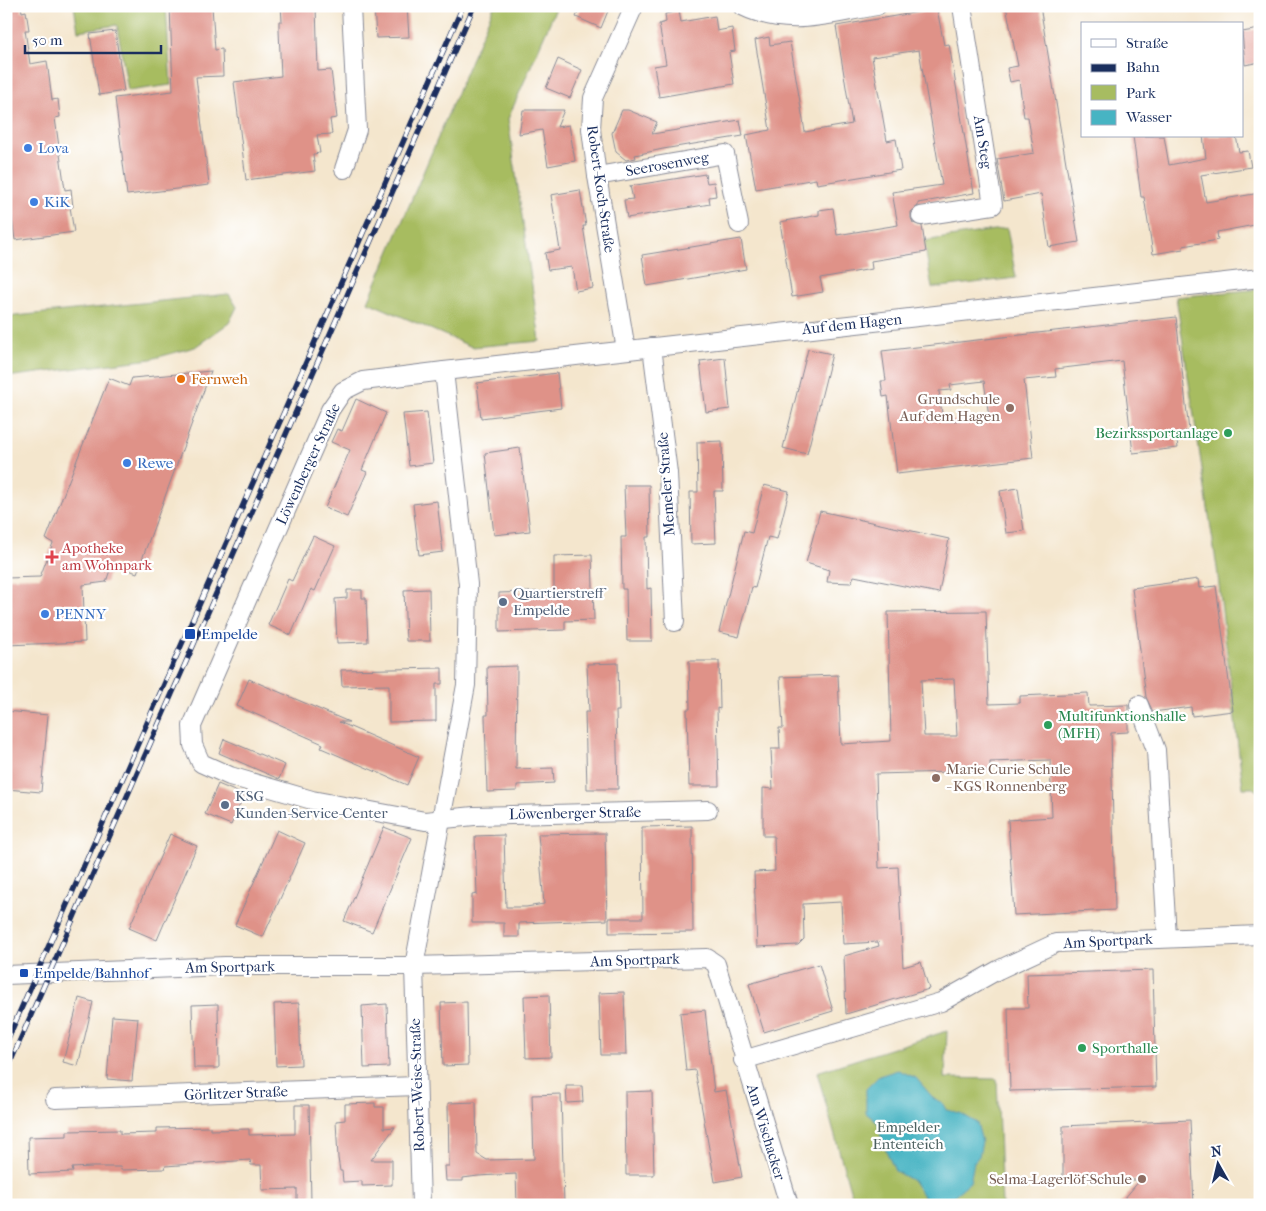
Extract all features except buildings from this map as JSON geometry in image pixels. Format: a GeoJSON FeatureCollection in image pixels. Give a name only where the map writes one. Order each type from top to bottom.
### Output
{"type":"FeatureCollection","features":[{"type":"Feature","properties":{"kind":"street"},"geometry":{"type":"LineString","coordinates":[[344,168],[357,130],[351,6]]}},
{"type":"Feature","properties":{"kind":"street","name":"Robert-Koch-Straße"},"geometry":{"type":"LineString","coordinates":[[626,350],[591,129],[593,98],[634,6]]}},
{"type":"Feature","properties":{"kind":"street"},"geometry":{"type":"LineString","coordinates":[[742,6],[770,18],[794,20],[877,6]]}},
{"type":"Feature","properties":{"kind":"street","name":"Am Steg"},"geometry":{"type":"LineString","coordinates":[[921,216],[993,205],[962,6]]}},
{"type":"Feature","properties":{"kind":"street","name":"Seerosenweg"},"geometry":{"type":"LineString","coordinates":[[597,176],[725,154],[739,224]]}},
{"type":"Feature","properties":{"kind":"street","name":"Auf dem Hagen"},"geometry":{"type":"LineString","coordinates":[[444,371],[1260,278]]}},
{"type":"Feature","properties":{"kind":"street","name":"Memeler Straße"},"geometry":{"type":"LineString","coordinates":[[652,347],[668,473],[675,622]]}},
{"type":"Feature","properties":{"kind":"street"},"geometry":{"type":"LineString","coordinates":[[414,966],[466,684],[468,584],[444,371]]}},
{"type":"Feature","properties":{"kind":"street","name":"Löwenberger Straße"},"geometry":{"type":"LineString","coordinates":[[444,371],[362,381],[343,391],[330,410],[192,726],[193,745],[200,763],[230,776],[281,792],[352,809],[425,821],[474,816],[708,810]]}},
{"type":"Feature","properties":{"kind":"street","name":"Am Sportpark"},"geometry":{"type":"LineString","coordinates":[[1139,705],[1156,750],[1167,937]]}},
{"type":"Feature","properties":{"kind":"street","name":"Am Sportpark"},"geometry":{"type":"LineString","coordinates":[[6,975],[225,966],[414,966],[706,958],[716,964],[744,1060],[941,1002],[998,970],[1056,943],[1167,937],[1260,935]]}},
{"type":"Feature","properties":{"kind":"street","name":"Robert-Weise-Straße"},"geometry":{"type":"LineString","coordinates":[[414,966],[421,1205]]}},
{"type":"Feature","properties":{"kind":"street","name":"Am Wischacker"},"geometry":{"type":"LineString","coordinates":[[744,1060],[789,1205]]}},
{"type":"Feature","properties":{"kind":"street","name":"Görlitzer Straße"},"geometry":{"type":"LineString","coordinates":[[55,1099],[418,1086]]}},
{"type":"Feature","properties":{"kind":"green space"},"geometry":{"type":"Polygon","coordinates":[[[74,6],[166,6],[171,85],[128,91],[117,25],[78,31],[74,6]]]}},
{"type":"Feature","properties":{"kind":"green space"},"geometry":{"type":"Polygon","coordinates":[[[494,6],[557,6],[508,119],[540,341],[472,347],[368,302],[494,6]]]}},
{"type":"Feature","properties":{"kind":"green space"},"geometry":{"type":"Polygon","coordinates":[[[1007,228],[1016,278],[932,288],[924,241],[1007,228]]]}},
{"type":"Feature","properties":{"kind":"green space","name":"Bezirkssportanlage"},"geometry":{"type":"Polygon","coordinates":[[[1260,289],[1260,793],[1253,788],[1243,788],[1217,568],[1176,297],[1260,289]]]}},
{"type":"Feature","properties":{"kind":"green space"},"geometry":{"type":"Polygon","coordinates":[[[229,294],[237,307],[229,323],[195,347],[151,359],[6,377],[6,317],[229,294]]]}},
{"type":"Feature","properties":{"kind":"green space","name":"Empelder Ententeich"},"geometry":{"type":"Polygon","coordinates":[[[947,1031],[945,1078],[997,1079],[1002,1205],[870,1205],[852,1197],[817,1072],[947,1031]]]}},
{"type":"Feature","properties":{"kind":"water"},"geometry":{"type":"Polygon","coordinates":[[[898,1070],[916,1078],[935,1100],[942,1102],[946,1110],[960,1113],[977,1123],[982,1142],[979,1156],[974,1162],[970,1182],[951,1198],[938,1203],[927,1202],[913,1181],[895,1171],[882,1141],[878,1123],[866,1113],[866,1089],[879,1076],[898,1070]]]}},
{"type":"Feature","properties":{"kind":"railway"},"geometry":{"type":"LineString","coordinates":[[6,1043],[463,6]]}},
{"type":"Feature","properties":{"kind":"railway"},"geometry":{"type":"LineString","coordinates":[[6,1072],[474,6]]}},
{"type":"Feature","properties":{"kind":"place","name":"Lova"},"geometry":{"type":"Point","coordinates":[28,148]}},
{"type":"Feature","properties":{"kind":"place","name":"KiK"},"geometry":{"type":"Point","coordinates":[34,202]}},
{"type":"Feature","properties":{"kind":"place","name":"Fernweh"},"geometry":{"type":"Point","coordinates":[181,379]}},
{"type":"Feature","properties":{"kind":"place","name":"Grundschule Auf dem Hagen"},"geometry":{"type":"Point","coordinates":[1010,408]}},
{"type":"Feature","properties":{"kind":"place","name":"Bezirkssportanlage"},"geometry":{"type":"Point","coordinates":[1228,433]}},
{"type":"Feature","properties":{"kind":"place","name":"Rewe"},"geometry":{"type":"Point","coordinates":[127,463]}},
{"type":"Feature","properties":{"kind":"place","name":"Apotheke am Wohnpark"},"geometry":{"type":"Point","coordinates":[52,557]}},
{"type":"Feature","properties":{"kind":"place","name":"Quartierstreff Empelde"},"geometry":{"type":"Point","coordinates":[503,602]}},
{"type":"Feature","properties":{"kind":"place","name":"PENNY"},"geometry":{"type":"Point","coordinates":[45,614]}},
{"type":"Feature","properties":{"kind":"place","name":"Empelde"},"geometry":{"type":"Point","coordinates":[190,634]}},
{"type":"Feature","properties":{"kind":"place","name":"Multifunktionshalle (MFH)"},"geometry":{"type":"Point","coordinates":[1048,725]}},
{"type":"Feature","properties":{"kind":"place","name":"Marie Curie Schule - KGS Ronnenberg"},"geometry":{"type":"Point","coordinates":[936,778]}},
{"type":"Feature","properties":{"kind":"place","name":"KSG Kunden-Service-Center"},"geometry":{"type":"Point","coordinates":[225,805]}},
{"type":"Feature","properties":{"kind":"place","name":"Empelde/Bahnhof"},"geometry":{"type":"Point","coordinates":[24,973]}},
{"type":"Feature","properties":{"kind":"place","name":"Sporthalle"},"geometry":{"type":"Point","coordinates":[1082,1048]}},
{"type":"Feature","properties":{"kind":"place","name":"Selma-Lagerlöf-Schule"},"geometry":{"type":"Point","coordinates":[1142,1179]}}]}
